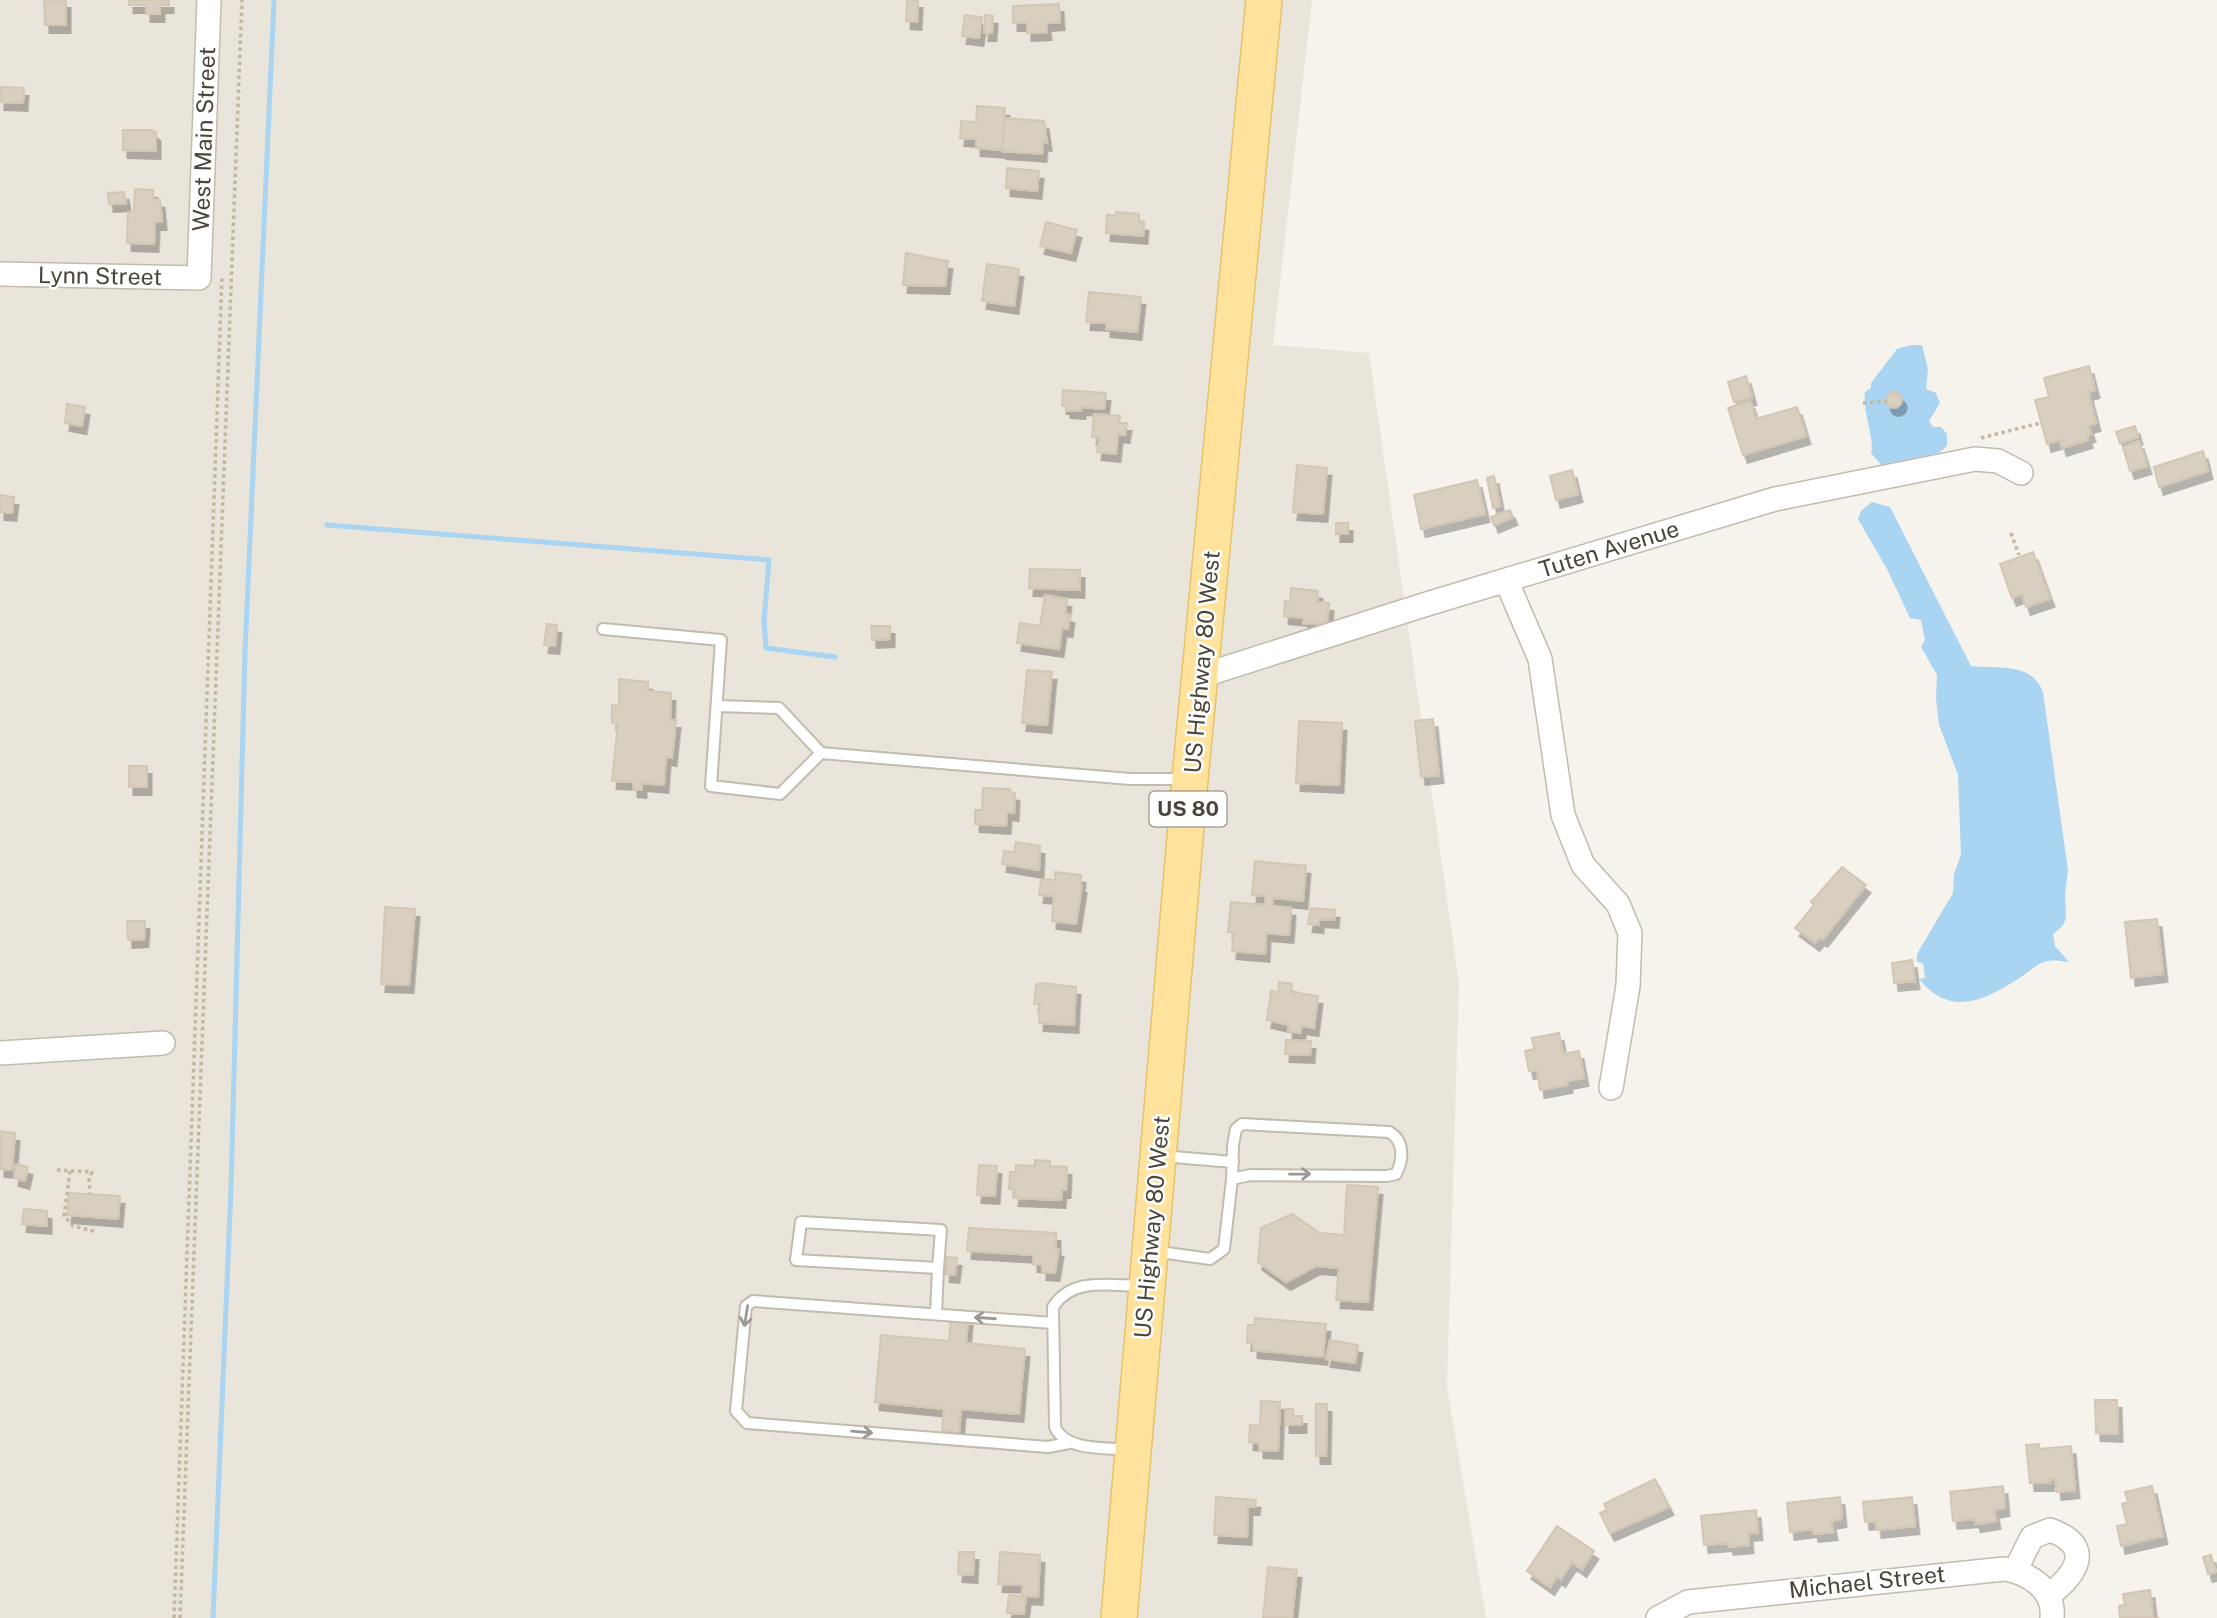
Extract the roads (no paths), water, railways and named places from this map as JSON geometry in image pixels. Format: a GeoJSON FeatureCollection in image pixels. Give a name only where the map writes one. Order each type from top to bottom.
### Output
{"type":"FeatureCollection","features":[{"type":"Feature","properties":{"kind":"main road","name":"US Highway 80 West"},"geometry":{"type":"LineString","coordinates":[[1119,1618],[1200,676],[1264,0]]}},
{"type":"Feature","properties":{"kind":"street","name":"West Main Street"},"geometry":{"type":"LineString","coordinates":[[199,278],[209,0]]}},
{"type":"Feature","properties":{"kind":"street","name":"Lynn Street"},"geometry":{"type":"LineString","coordinates":[[0,274],[199,278]]}},
{"type":"Feature","properties":{"kind":"street","name":"Tuten Avenue"},"geometry":{"type":"LineString","coordinates":[[1200,676],[1775,499],[1854,481],[1975,459],[1998,461],[2021,473]]}},
{"type":"Feature","properties":{"kind":"street"},"geometry":{"type":"LineString","coordinates":[[1506,580],[1540,659],[1563,815],[1583,865],[1618,904],[1630,933],[1628,986],[1611,1088]]}},
{"type":"Feature","properties":{"kind":"street"},"geometry":{"type":"LineString","coordinates":[[0,1053],[163,1043]]}},
{"type":"Feature","properties":{"kind":"street"},"geometry":{"type":"LineString","coordinates":[[2050,1530],[2067,1536],[2074,1543],[2078,1557],[2075,1568],[2050,1607],[2025,1572],[2015,1571],[2032,1537],[2050,1530]]}},
{"type":"Feature","properties":{"kind":"street","name":"Michael Street"},"geometry":{"type":"LineString","coordinates":[[1658,1618],[1688,1602],[1976,1570],[2015,1571]]}},
{"type":"Feature","properties":{"kind":"lane"},"geometry":{"type":"LineString","coordinates":[[603,629],[721,640],[711,786],[780,794],[821,753]]}},
{"type":"Feature","properties":{"kind":"lane"},"geometry":{"type":"LineString","coordinates":[[718,706],[779,708],[821,753],[1130,779],[1191,779]]}},
{"type":"Feature","properties":{"kind":"lane"},"geometry":{"type":"LineString","coordinates":[[1150,1251],[1210,1259],[1224,1249],[1236,1129],[1242,1124],[1388,1132],[1396,1136],[1402,1145],[1400,1168],[1396,1174],[1387,1176],[1250,1175],[1232,1179]]}},
{"type":"Feature","properties":{"kind":"lane"},"geometry":{"type":"LineString","coordinates":[[1159,1156],[1233,1162]]}},
{"type":"Feature","properties":{"kind":"lane"},"geometry":{"type":"LineString","coordinates":[[936,1314],[939,1268],[941,1230],[801,1222],[796,1260],[939,1268]]}},
{"type":"Feature","properties":{"kind":"lane"},"geometry":{"type":"LineString","coordinates":[[1069,1443],[1060,1437],[1055,1427],[1053,1307],[1060,1296],[1082,1285],[1146,1286]]}},
{"type":"Feature","properties":{"kind":"lane"},"geometry":{"type":"LineString","coordinates":[[1053,1323],[753,1301],[746,1306],[736,1411],[747,1423],[1048,1447],[1069,1443],[1132,1450]]}},
{"type":"Feature","properties":{"kind":"water"},"geometry":{"type":"Polygon","coordinates":[[[1922,345],[1928,369],[1926,389],[1936,393],[1940,403],[1929,421],[1933,427],[1941,427],[1947,434],[1947,446],[1939,453],[1881,465],[1871,453],[1865,392],[1871,388],[1871,383],[1897,349],[1922,345]]]}},
{"type":"Feature","properties":{"kind":"water"},"geometry":{"type":"Polygon","coordinates":[[[1872,502],[1890,507],[1971,666],[2023,671],[2038,682],[2043,692],[2068,870],[2066,916],[2062,926],[2053,934],[2055,946],[2069,962],[2053,960],[2042,963],[1997,991],[1971,1001],[1944,999],[1919,979],[1925,978],[1923,963],[1917,962],[1917,954],[1953,893],[1954,874],[1961,855],[1958,775],[1939,725],[1937,675],[1921,647],[1925,640],[1921,620],[1910,618],[1887,569],[1858,519],[1861,511],[1872,502]]]}},
{"type":"Feature","properties":{"kind":"waterway"},"geometry":{"type":"LineString","coordinates":[[213,1618],[231,1188],[245,652],[274,0]]}},
{"type":"Feature","properties":{"kind":"waterway"},"geometry":{"type":"LineString","coordinates":[[327,525],[769,560],[764,621],[766,648],[835,657]]}}]}
